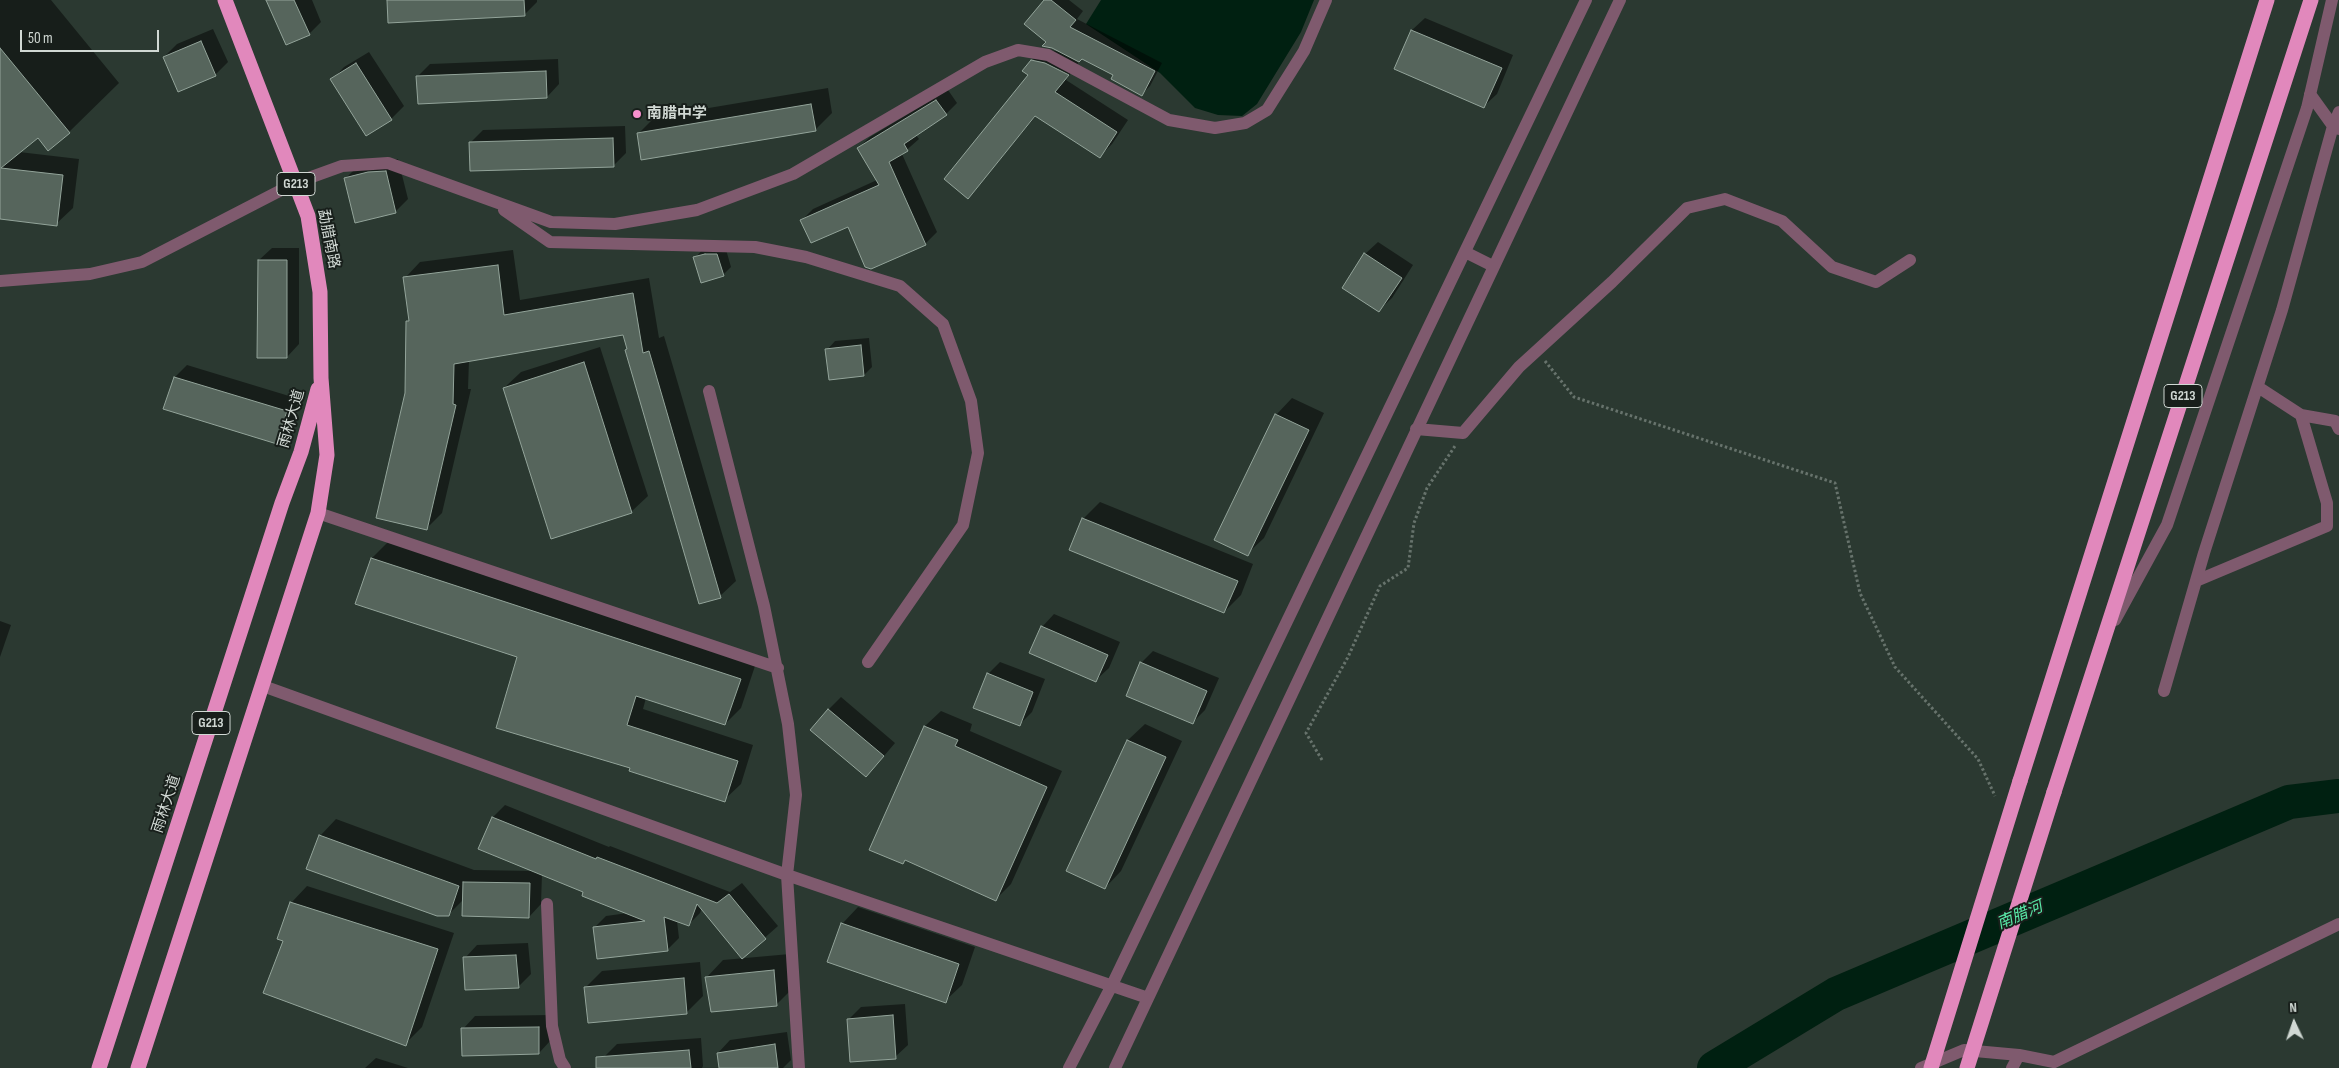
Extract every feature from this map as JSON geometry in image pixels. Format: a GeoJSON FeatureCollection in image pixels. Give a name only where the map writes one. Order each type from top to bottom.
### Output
{"type":"FeatureCollection","features":[{"type":"Feature","properties":{"kind":"highway","name":"勐腊南路"},"geometry":{"type":"LineString","coordinates":[[225,0],[308,216],[320,292],[322,378]]}},
{"type":"Feature","properties":{"kind":"highway","name":"G213"},"geometry":{"type":"LineString","coordinates":[[1931,1068],[2267,0]]}},
{"type":"Feature","properties":{"kind":"highway","name":"G213"},"geometry":{"type":"LineString","coordinates":[[1967,1068],[2054,792],[2311,0]]}},
{"type":"Feature","properties":{"kind":"highway","name":"雨林大道"},"geometry":{"type":"LineString","coordinates":[[138,1068],[318,513],[328,455],[322,378]]}},
{"type":"Feature","properties":{"kind":"highway","name":"雨林大道"},"geometry":{"type":"LineString","coordinates":[[99,1068],[282,503],[301,452],[322,378]]}},
{"type":"Feature","properties":{"kind":"street"},"geometry":{"type":"LineString","coordinates":[[0,281],[90,274],[142,262],[295,183],[342,166],[388,163],[551,222],[615,224],[697,210],[794,174],[985,62],[1018,50],[1048,55],[1169,120],[1215,128],[1245,123],[1267,110],[1304,51],[1326,0]]}},
{"type":"Feature","properties":{"kind":"street"},"geometry":{"type":"LineString","coordinates":[[1069,1068],[1112,985],[1586,0]]}},
{"type":"Feature","properties":{"kind":"street"},"geometry":{"type":"LineString","coordinates":[[1115,1068],[1620,0]]}},
{"type":"Feature","properties":{"kind":"street"},"geometry":{"type":"LineString","coordinates":[[2104,640],[2167,525],[2310,94],[2332,0]]}},
{"type":"Feature","properties":{"kind":"street"},"geometry":{"type":"LineString","coordinates":[[2310,94],[2336,128]]}},
{"type":"Feature","properties":{"kind":"street"},"geometry":{"type":"LineString","coordinates":[[2164,692],[2196,581],[2282,310],[2336,128],[2339,112]]}},
{"type":"Feature","properties":{"kind":"street"},"geometry":{"type":"LineString","coordinates":[[487,199],[550,242],[755,247],[806,256],[900,286],[943,324],[971,400],[978,453],[962,525],[868,662]]}},
{"type":"Feature","properties":{"kind":"street"},"geometry":{"type":"LineString","coordinates":[[1416,429],[1463,433],[1519,367],[1612,282],[1687,208],[1725,199],[1782,221],[1832,267],[1876,282],[1910,260]]}},
{"type":"Feature","properties":{"kind":"street"},"geometry":{"type":"LineString","coordinates":[[1465,252],[1493,266]]}},
{"type":"Feature","properties":{"kind":"street"},"geometry":{"type":"LineString","coordinates":[[2258,387],[2301,415],[2335,421],[2339,429]]}},
{"type":"Feature","properties":{"kind":"street"},"geometry":{"type":"LineString","coordinates":[[709,391],[778,668],[788,724],[796,795],[787,875],[799,1068]]}},
{"type":"Feature","properties":{"kind":"street"},"geometry":{"type":"LineString","coordinates":[[2301,415],[2327,503],[2326,526]]}},
{"type":"Feature","properties":{"kind":"street"},"geometry":{"type":"LineString","coordinates":[[318,513],[778,668]]}},
{"type":"Feature","properties":{"kind":"street"},"geometry":{"type":"LineString","coordinates":[[2196,581],[2339,519]]}},
{"type":"Feature","properties":{"kind":"street"},"geometry":{"type":"LineString","coordinates":[[263,686],[787,875],[1148,998]]}},
{"type":"Feature","properties":{"kind":"street"},"geometry":{"type":"LineString","coordinates":[[547,904],[552,1026],[560,1060],[565,1068]]}},
{"type":"Feature","properties":{"kind":"street"},"geometry":{"type":"LineString","coordinates":[[1921,1068],[1964,1050],[2019,1055],[2054,1062],[2339,924]]}},
{"type":"Feature","properties":{"kind":"street"},"geometry":{"type":"LineString","coordinates":[[2012,1068],[2019,1055]]}},
{"type":"Feature","properties":{"kind":"path"},"geometry":{"type":"LineString","coordinates":[[1537,350],[1574,397],[1836,483],[1860,593],[1896,667],[1978,759],[1995,796]]}},
{"type":"Feature","properties":{"kind":"path"},"geometry":{"type":"LineString","coordinates":[[1322,760],[1306,733],[1348,657],[1380,586],[1408,568],[1414,523],[1427,488],[1463,433]]}},
{"type":"Feature","properties":{"kind":"shaded area"},"geometry":{"type":"Polygon","coordinates":[[[1101,0],[1314,0],[1301,32],[1257,104],[1242,116],[1218,115],[1195,108],[1160,73],[1086,24],[1101,0]]]}},
{"type":"Feature","properties":{"kind":"building"},"geometry":{"type":"Polygon","coordinates":[[[266,0],[294,0],[310,35],[286,45],[266,0]]]}},
{"type":"Feature","properties":{"kind":"building"},"geometry":{"type":"Polygon","coordinates":[[[387,0],[524,0],[525,16],[388,23],[387,0]]]}},
{"type":"Feature","properties":{"kind":"building"},"geometry":{"type":"Polygon","coordinates":[[[1044,0],[1051,0],[1076,20],[1070,27],[1155,71],[1142,96],[1111,79],[1113,75],[1082,59],[1079,62],[1052,48],[1042,46],[1046,42],[1024,24],[1044,0]]]}},
{"type":"Feature","properties":{"kind":"building"},"geometry":{"type":"Polygon","coordinates":[[[1411,30],[1502,68],[1484,108],[1394,69],[1411,30]]]}},
{"type":"Feature","properties":{"kind":"building"},"geometry":{"type":"Polygon","coordinates":[[[201,41],[216,76],[178,92],[163,57],[201,41]]]}},
{"type":"Feature","properties":{"kind":"building"},"geometry":{"type":"Polygon","coordinates":[[[0,48],[70,133],[48,151],[38,138],[1,168],[63,175],[57,226],[0,219],[0,48]]]}},
{"type":"Feature","properties":{"kind":"building"},"geometry":{"type":"Polygon","coordinates":[[[1031,60],[1045,63],[1069,75],[1055,92],[1117,132],[1100,158],[1035,116],[968,199],[944,179],[1028,75],[1022,71],[1031,60]]]}},
{"type":"Feature","properties":{"kind":"building"},"geometry":{"type":"Polygon","coordinates":[[[356,63],[392,120],[366,136],[330,79],[356,63]]]}},
{"type":"Feature","properties":{"kind":"building"},"geometry":{"type":"Polygon","coordinates":[[[546,71],[547,98],[418,104],[416,76],[546,71]]]}},
{"type":"Feature","properties":{"kind":"building"},"geometry":{"type":"Polygon","coordinates":[[[936,100],[947,115],[904,144],[908,151],[889,162],[926,245],[871,269],[865,267],[848,227],[811,243],[800,220],[879,185],[857,148],[936,100]]]}},
{"type":"Feature","properties":{"kind":"building"},"geometry":{"type":"Polygon","coordinates":[[[811,104],[816,131],[641,160],[637,133],[811,104]]]}},
{"type":"Feature","properties":{"kind":"building"},"geometry":{"type":"Polygon","coordinates":[[[613,138],[614,167],[470,171],[469,142],[613,138]]]}},
{"type":"Feature","properties":{"kind":"building"},"geometry":{"type":"Polygon","coordinates":[[[386,171],[396,213],[355,223],[344,178],[368,172],[386,171]]]}},
{"type":"Feature","properties":{"kind":"building"},"geometry":{"type":"Polygon","coordinates":[[[1364,253],[1402,278],[1379,312],[1342,288],[1364,253]]]}},
{"type":"Feature","properties":{"kind":"building"},"geometry":{"type":"Polygon","coordinates":[[[717,254],[724,276],[701,283],[693,257],[717,254]]]}},
{"type":"Feature","properties":{"kind":"building"},"geometry":{"type":"Polygon","coordinates":[[[258,260],[287,260],[287,358],[257,358],[258,260]]]}},
{"type":"Feature","properties":{"kind":"building"},"geometry":{"type":"Polygon","coordinates":[[[498,265],[504,315],[633,293],[643,353],[649,351],[721,598],[699,604],[625,350],[627,349],[623,335],[454,364],[453,404],[456,405],[427,530],[376,518],[405,393],[406,321],[409,321],[403,277],[498,265]]]}},
{"type":"Feature","properties":{"kind":"building"},"geometry":{"type":"Polygon","coordinates":[[[861,345],[864,376],[829,380],[825,349],[861,345]]]}},
{"type":"Feature","properties":{"kind":"building"},"geometry":{"type":"Polygon","coordinates":[[[584,362],[632,513],[551,539],[503,388],[584,362]]]}},
{"type":"Feature","properties":{"kind":"building"},"geometry":{"type":"Polygon","coordinates":[[[174,377],[287,411],[277,444],[163,409],[174,377]]]}},
{"type":"Feature","properties":{"kind":"building"},"geometry":{"type":"Polygon","coordinates":[[[1275,414],[1309,430],[1248,556],[1214,540],[1275,414]]]}},
{"type":"Feature","properties":{"kind":"building"},"geometry":{"type":"Polygon","coordinates":[[[1082,518],[1238,581],[1224,613],[1069,550],[1082,518]]]}},
{"type":"Feature","properties":{"kind":"building"},"geometry":{"type":"Polygon","coordinates":[[[371,558],[741,679],[725,725],[636,696],[627,725],[738,761],[725,802],[629,771],[630,768],[496,728],[517,657],[355,604],[371,558]]]}},
{"type":"Feature","properties":{"kind":"building"},"geometry":{"type":"Polygon","coordinates":[[[1041,626],[1108,655],[1096,682],[1029,653],[1041,626]]]}},
{"type":"Feature","properties":{"kind":"building"},"geometry":{"type":"Polygon","coordinates":[[[1140,662],[1207,691],[1193,724],[1126,696],[1140,662]]]}},
{"type":"Feature","properties":{"kind":"building"},"geometry":{"type":"Polygon","coordinates":[[[987,673],[1033,692],[1020,726],[973,708],[987,673]]]}},
{"type":"Feature","properties":{"kind":"building"},"geometry":{"type":"Polygon","coordinates":[[[828,709],[884,756],[866,777],[810,730],[828,709]]]}},
{"type":"Feature","properties":{"kind":"building"},"geometry":{"type":"Polygon","coordinates":[[[924,726],[958,740],[955,746],[1047,787],[996,901],[905,860],[903,864],[869,850],[924,726]]]}},
{"type":"Feature","properties":{"kind":"building"},"geometry":{"type":"Polygon","coordinates":[[[1127,740],[1166,757],[1105,889],[1066,871],[1127,740]]]}},
{"type":"Feature","properties":{"kind":"building"},"geometry":{"type":"Polygon","coordinates":[[[492,817],[596,859],[597,857],[717,903],[729,894],[766,939],[742,959],[697,904],[689,926],[664,917],[668,951],[597,959],[593,927],[645,921],[582,896],[583,892],[478,849],[492,817]]]}},
{"type":"Feature","properties":{"kind":"building"},"geometry":{"type":"Polygon","coordinates":[[[319,835],[459,886],[449,916],[437,916],[306,869],[319,835]]]}},
{"type":"Feature","properties":{"kind":"building"},"geometry":{"type":"Polygon","coordinates":[[[463,882],[530,883],[529,918],[462,916],[463,882]]]}},
{"type":"Feature","properties":{"kind":"building"},"geometry":{"type":"Polygon","coordinates":[[[290,902],[438,949],[406,1046],[263,993],[283,941],[277,939],[290,902]]]}},
{"type":"Feature","properties":{"kind":"building"},"geometry":{"type":"Polygon","coordinates":[[[841,923],[959,964],[946,1003],[827,962],[841,923]]]}},
{"type":"Feature","properties":{"kind":"building"},"geometry":{"type":"Polygon","coordinates":[[[516,955],[519,988],[465,990],[463,957],[516,955]]]}},
{"type":"Feature","properties":{"kind":"building"},"geometry":{"type":"Polygon","coordinates":[[[774,970],[777,1006],[711,1012],[705,977],[774,970]]]}},
{"type":"Feature","properties":{"kind":"building"},"geometry":{"type":"Polygon","coordinates":[[[684,978],[687,1014],[588,1023],[584,987],[684,978]]]}},
{"type":"Feature","properties":{"kind":"building"},"geometry":{"type":"Polygon","coordinates":[[[893,1015],[896,1059],[850,1062],[847,1019],[893,1015]]]}},
{"type":"Feature","properties":{"kind":"building"},"geometry":{"type":"Polygon","coordinates":[[[539,1027],[539,1054],[462,1056],[461,1028],[539,1027]]]}},
{"type":"Feature","properties":{"kind":"building"},"geometry":{"type":"Polygon","coordinates":[[[775,1044],[778,1068],[719,1068],[717,1053],[775,1044]]]}},
{"type":"Feature","properties":{"kind":"building"},"geometry":{"type":"Polygon","coordinates":[[[689,1050],[691,1068],[596,1068],[596,1057],[689,1050]]]}},
{"type":"Feature","properties":{"kind":"waterway","name":"南腊河"},"geometry":{"type":"LineString","coordinates":[[1714,1068],[1836,994],[2289,802],[2339,796]]}},
{"type":"Feature","properties":{"kind":"place","name":"南腊中学"},"geometry":{"type":"Point","coordinates":[637,114]}}]}
